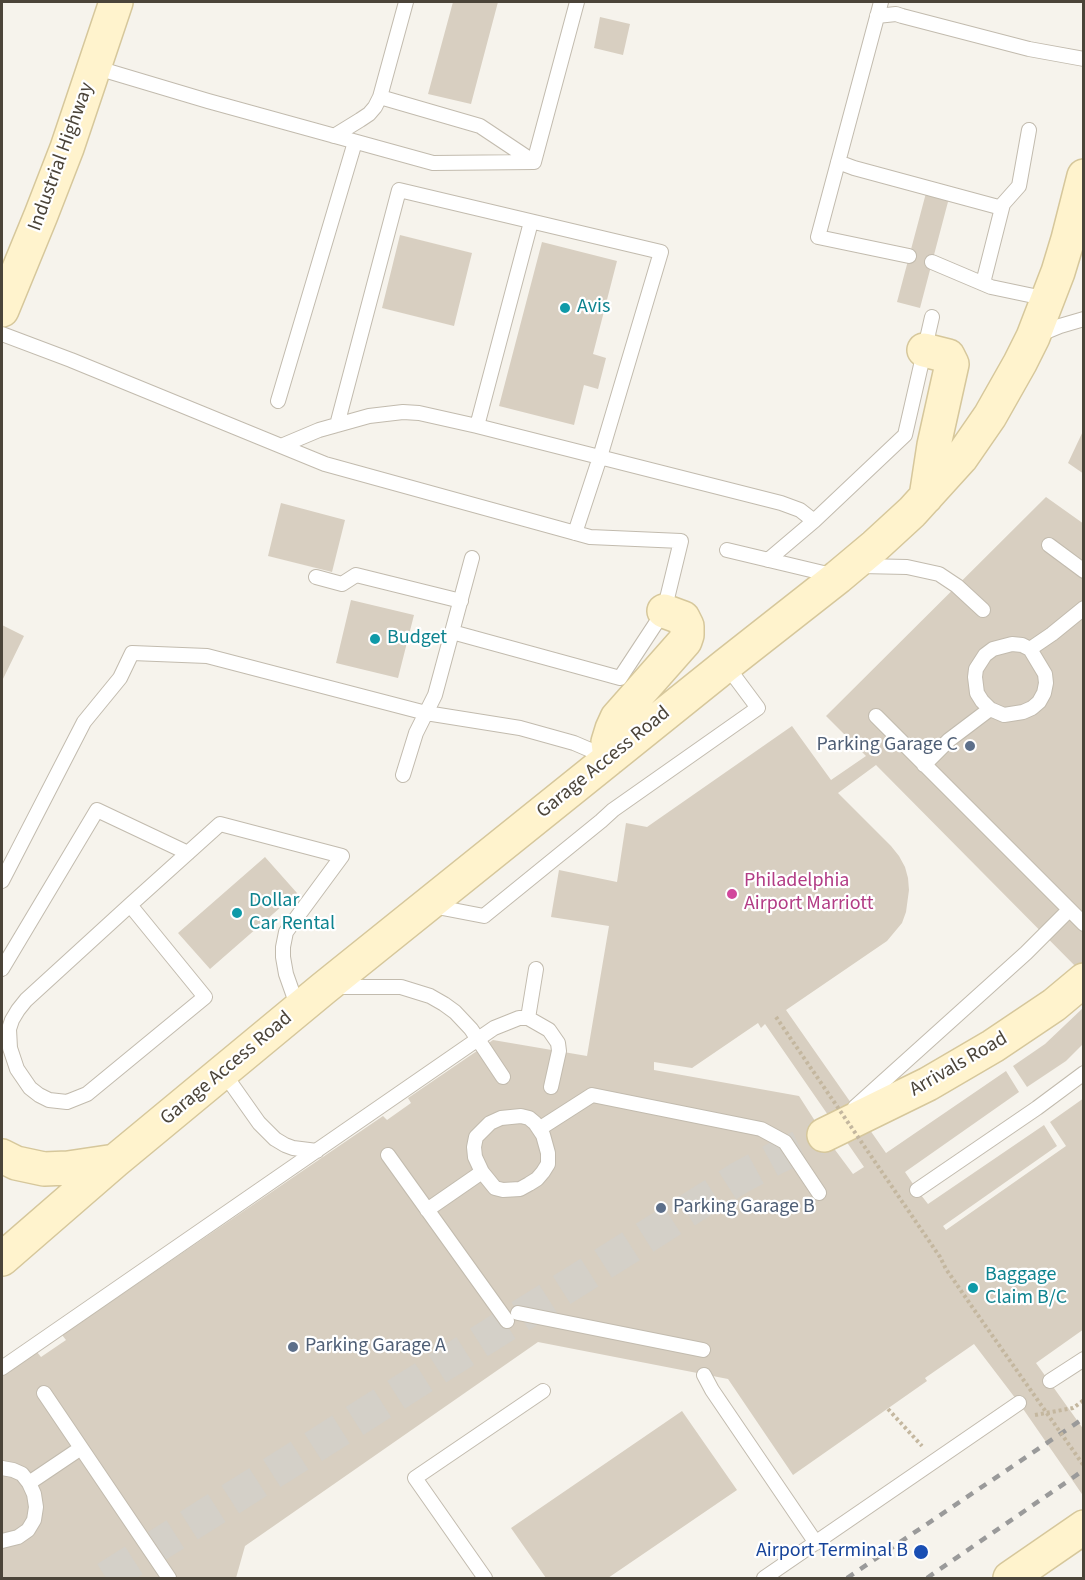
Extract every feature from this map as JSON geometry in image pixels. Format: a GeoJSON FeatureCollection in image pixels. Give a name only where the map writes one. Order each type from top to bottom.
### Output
{"type":"FeatureCollection","features":[{"type":"Feature","properties":{"kind":"street","name":"Industrial Highway"},"geometry":{"type":"LineString","coordinates":[[2,310],[67,148],[116,2]]}},
{"type":"Feature","properties":{"kind":"street","name":"Garage Access Road"},"geometry":{"type":"LineString","coordinates":[[2,1259],[324,988],[896,529],[961,458],[1006,390],[1033,337],[1048,299],[1068,239],[1083,176]]}},
{"type":"Feature","properties":{"kind":"street"},"geometry":{"type":"LineString","coordinates":[[924,350],[948,356],[952,364],[934,445],[926,497]]}},
{"type":"Feature","properties":{"kind":"street"},"geometry":{"type":"LineString","coordinates":[[610,758],[608,742],[617,718],[687,635],[687,626],[683,618],[664,611]]}},
{"type":"Feature","properties":{"kind":"street","name":"Arrivals Road"},"geometry":{"type":"LineString","coordinates":[[824,1135],[908,1095],[993,1046],[1054,1005],[1083,980]]}},
{"type":"Feature","properties":{"kind":"street"},"geometry":{"type":"LineString","coordinates":[[2,1156],[44,1169],[116,1161]]}},
{"type":"Feature","properties":{"kind":"street"},"geometry":{"type":"LineString","coordinates":[[1010,1578],[1083,1527]]}},
{"type":"Feature","properties":{"kind":"lane"},"geometry":{"type":"LineString","coordinates":[[334,136],[369,114],[380,97],[406,2]]}},
{"type":"Feature","properties":{"kind":"lane"},"geometry":{"type":"LineString","coordinates":[[534,162],[577,2]]}},
{"type":"Feature","properties":{"kind":"lane"},"geometry":{"type":"LineString","coordinates":[[881,2],[818,237],[909,256]]}},
{"type":"Feature","properties":{"kind":"lane"},"geometry":{"type":"LineString","coordinates":[[877,16],[896,14],[1029,49],[1083,59]]}},
{"type":"Feature","properties":{"kind":"lane"},"geometry":{"type":"LineString","coordinates":[[94,67],[207,101],[433,163],[534,162]]}},
{"type":"Feature","properties":{"kind":"lane"},"geometry":{"type":"LineString","coordinates":[[380,97],[480,126],[534,162]]}},
{"type":"Feature","properties":{"kind":"lane"},"geometry":{"type":"LineString","coordinates":[[983,284],[1003,204],[1020,186],[1029,130]]}},
{"type":"Feature","properties":{"kind":"lane"},"geometry":{"type":"LineString","coordinates":[[278,401],[355,142]]}},
{"type":"Feature","properties":{"kind":"lane"},"geometry":{"type":"LineString","coordinates":[[838,162],[1002,208]]}},
{"type":"Feature","properties":{"kind":"lane"},"geometry":{"type":"LineString","coordinates":[[337,425],[399,190],[661,252],[600,458],[575,533]]}},
{"type":"Feature","properties":{"kind":"lane"},"geometry":{"type":"LineString","coordinates":[[477,426],[531,222]]}},
{"type":"Feature","properties":{"kind":"lane"},"geometry":{"type":"LineString","coordinates":[[932,262],[991,287],[1048,299]]}},
{"type":"Feature","properties":{"kind":"lane"},"geometry":{"type":"LineString","coordinates":[[768,560],[814,521],[905,435],[932,317]]}},
{"type":"Feature","properties":{"kind":"lane"},"geometry":{"type":"LineString","coordinates":[[1033,337],[1083,320]]}},
{"type":"Feature","properties":{"kind":"lane"},"geometry":{"type":"LineString","coordinates":[[2,333],[325,464],[590,537],[681,541],[664,611],[620,678],[452,632]]}},
{"type":"Feature","properties":{"kind":"lane"},"geometry":{"type":"LineString","coordinates":[[280,446],[319,430],[369,416],[403,412],[419,413],[781,503],[800,510],[814,521]]}},
{"type":"Feature","properties":{"kind":"lane"},"geometry":{"type":"LineString","coordinates":[[1049,545],[1083,571]]}},
{"type":"Feature","properties":{"kind":"lane"},"geometry":{"type":"LineString","coordinates":[[727,550],[768,560],[844,572],[876,566],[907,567],[930,571],[948,579],[984,610]]}},
{"type":"Feature","properties":{"kind":"lane"},"geometry":{"type":"LineString","coordinates":[[403,776],[416,733],[435,695],[472,558]]}},
{"type":"Feature","properties":{"kind":"lane"},"geometry":{"type":"LineString","coordinates":[[316,577],[342,584],[356,575],[461,601]]}},
{"type":"Feature","properties":{"kind":"lane"},"geometry":{"type":"LineString","coordinates":[[1030,650],[1083,608]]}},
{"type":"Feature","properties":{"kind":"lane"},"geometry":{"type":"LineString","coordinates":[[1022,645],[1030,650],[1045,674],[1044,693],[1039,702],[1023,712],[1004,715],[990,709],[982,701],[975,685],[976,669],[985,655],[1002,646],[1022,645]]}},
{"type":"Feature","properties":{"kind":"lane"},"geometry":{"type":"LineString","coordinates":[[2,881],[84,722],[120,678],[132,653],[207,656],[426,713],[520,728],[574,743],[610,758]]}},
{"type":"Feature","properties":{"kind":"lane"},"geometry":{"type":"LineString","coordinates":[[426,905],[484,916],[613,810],[758,708],[726,665]]}},
{"type":"Feature","properties":{"kind":"lane"},"geometry":{"type":"LineString","coordinates":[[924,765],[950,740],[990,709]]}},
{"type":"Feature","properties":{"kind":"lane"},"geometry":{"type":"LineString","coordinates":[[876,716],[1083,924]]}},
{"type":"Feature","properties":{"kind":"lane"},"geometry":{"type":"LineString","coordinates":[[2,969],[97,810],[188,853]]}},
{"type":"Feature","properties":{"kind":"lane"},"geometry":{"type":"LineString","coordinates":[[130,904],[205,997],[87,1094],[68,1102],[59,1102],[49,1100],[30,1089],[12,1058],[9,1038],[12,1020],[26,1000],[130,904],[220,824],[342,856],[285,932],[283,946],[285,966],[298,1010]]}},
{"type":"Feature","properties":{"kind":"lane"},"geometry":{"type":"LineString","coordinates":[[824,1135],[1026,953],[1069,910]]}},
{"type":"Feature","properties":{"kind":"lane"},"geometry":{"type":"LineString","coordinates":[[528,1018],[536,969]]}},
{"type":"Feature","properties":{"kind":"lane"},"geometry":{"type":"LineString","coordinates":[[324,988],[401,987],[417,991],[444,1004],[455,1012],[478,1038],[503,1077]]}},
{"type":"Feature","properties":{"kind":"lane"},"geometry":{"type":"LineString","coordinates":[[2,1368],[494,1028],[519,1018],[528,1018],[549,1030],[558,1043],[559,1051],[551,1087]]}},
{"type":"Feature","properties":{"kind":"lane"},"geometry":{"type":"LineString","coordinates":[[223,1072],[275,1140],[293,1148],[317,1151]]}},
{"type":"Feature","properties":{"kind":"lane"},"geometry":{"type":"LineString","coordinates":[[917,1190],[1037,1108],[1083,1073]]}},
{"type":"Feature","properties":{"kind":"lane"},"geometry":{"type":"LineString","coordinates":[[540,1129],[592,1095],[761,1129],[785,1142],[819,1193]]}},
{"type":"Feature","properties":{"kind":"lane"},"geometry":{"type":"LineString","coordinates":[[521,1116],[529,1118],[540,1129],[546,1144],[548,1164],[537,1179],[520,1189],[503,1190],[495,1188],[482,1172],[475,1157],[474,1147],[476,1137],[490,1123],[501,1118],[521,1116]]}},
{"type":"Feature","properties":{"kind":"lane"},"geometry":{"type":"LineString","coordinates":[[388,1155],[427,1210],[512,1317],[703,1350]]}},
{"type":"Feature","properties":{"kind":"lane"},"geometry":{"type":"LineString","coordinates":[[427,1210],[482,1172]]}},
{"type":"Feature","properties":{"kind":"lane"},"geometry":{"type":"LineString","coordinates":[[1050,1381],[1083,1359]]}},
{"type":"Feature","properties":{"kind":"lane"},"geometry":{"type":"LineString","coordinates":[[704,1375],[816,1543]]}},
{"type":"Feature","properties":{"kind":"lane"},"geometry":{"type":"LineString","coordinates":[[485,1578],[415,1478],[543,1391]]}},
{"type":"Feature","properties":{"kind":"lane"},"geometry":{"type":"LineString","coordinates":[[44,1393],[170,1578]]}},
{"type":"Feature","properties":{"kind":"lane"},"geometry":{"type":"LineString","coordinates":[[764,1578],[1019,1403]]}},
{"type":"Feature","properties":{"kind":"lane"},"geometry":{"type":"LineString","coordinates":[[29,1483],[81,1448]]}},
{"type":"Feature","properties":{"kind":"lane"},"geometry":{"type":"LineString","coordinates":[[2,1468],[22,1474],[34,1494],[36,1507],[34,1520],[28,1530],[18,1537],[2,1541]]}},
{"type":"Feature","properties":{"kind":"path"},"geometry":{"type":"LineString","coordinates":[[776,1017],[946,1269],[1083,1466]]}},
{"type":"Feature","properties":{"kind":"path"},"geometry":{"type":"LineString","coordinates":[[888,1409],[926,1450]]}},
{"type":"Feature","properties":{"kind":"building"},"geometry":{"type":"Polygon","coordinates":[[[453,2],[498,2],[471,104],[428,94],[453,2]]]}},
{"type":"Feature","properties":{"kind":"building"},"geometry":{"type":"Polygon","coordinates":[[[600,17],[630,24],[623,55],[594,48],[600,17]]]}},
{"type":"Feature","properties":{"kind":"building"},"geometry":{"type":"Polygon","coordinates":[[[926,193],[949,198],[920,308],[897,302],[926,193]]]}},
{"type":"Feature","properties":{"kind":"building"},"geometry":{"type":"Polygon","coordinates":[[[400,235],[472,253],[454,326],[382,308],[400,235]]]}},
{"type":"Feature","properties":{"kind":"building","name":"Avis"},"geometry":{"type":"Polygon","coordinates":[[[542,242],[617,261],[593,354],[606,358],[598,389],[584,385],[574,425],[499,406],[542,242]]]}},
{"type":"Feature","properties":{"kind":"building"},"geometry":{"type":"Polygon","coordinates":[[[1084,429],[1084,474],[1068,463],[1084,429]]]}},
{"type":"Feature","properties":{"kind":"building"},"geometry":{"type":"Polygon","coordinates":[[[1046,497],[1084,524],[1084,975],[876,765],[838,793],[891,846],[905,867],[909,890],[902,923],[887,941],[786,1010],[886,1153],[1006,1071],[1019,1092],[905,1172],[917,1190],[928,1204],[1044,1125],[1057,1146],[943,1226],[946,1230],[1066,1146],[1050,1122],[1084,1098],[1084,1329],[1036,1363],[1084,1430],[1084,1497],[1019,1403],[974,1344],[925,1378],[927,1381],[793,1475],[728,1379],[538,1342],[245,1546],[236,1578],[2,1578],[2,1376],[37,1352],[41,1357],[66,1340],[62,1335],[383,1116],[387,1120],[411,1103],[408,1098],[493,1040],[587,1056],[609,926],[551,917],[559,870],[617,882],[626,823],[647,827],[792,726],[831,780],[866,756],[826,716],[1046,497]],[[758,1023],[692,1068],[654,1062],[654,1070],[799,1096],[853,1174],[864,1167],[765,1024],[761,1028],[758,1023]]]}},
{"type":"Feature","properties":{"kind":"building"},"geometry":{"type":"Polygon","coordinates":[[[281,503],[345,520],[332,572],[268,556],[281,503]]]}},
{"type":"Feature","properties":{"kind":"building","name":"Budget"},"geometry":{"type":"Polygon","coordinates":[[[351,600],[414,615],[398,678],[336,663],[351,600]]]}},
{"type":"Feature","properties":{"kind":"building"},"geometry":{"type":"Polygon","coordinates":[[[2,625],[24,636],[2,681],[2,625]]]}},
{"type":"Feature","properties":{"kind":"building","name":"Dollar Car Rental"},"geometry":{"type":"Polygon","coordinates":[[[265,857],[297,893],[210,969],[178,933],[265,857]]]}},
{"type":"Feature","properties":{"kind":"building"},"geometry":{"type":"Polygon","coordinates":[[[1084,1007],[1084,1043],[1066,1061],[1027,1087],[1013,1066],[1045,1044],[1084,1007]]]}},
{"type":"Feature","properties":{"kind":"building"},"geometry":{"type":"Polygon","coordinates":[[[682,1411],[737,1490],[608,1578],[546,1578],[511,1528],[682,1411]]]}},
{"type":"Feature","properties":{"kind":"tunnel"},"geometry":{"type":"LineString","coordinates":[[106,1578],[739,1178],[824,1135]]}},
{"type":"Feature","properties":{"kind":"railway"},"geometry":{"type":"LineString","coordinates":[[847,1578],[1084,1418]]}},
{"type":"Feature","properties":{"kind":"railway"},"geometry":{"type":"LineString","coordinates":[[927,1578],[1084,1470]]}},
{"type":"Feature","properties":{"kind":"place","name":"Avis"},"geometry":{"type":"Point","coordinates":[565,308]}},
{"type":"Feature","properties":{"kind":"place","name":"Budget"},"geometry":{"type":"Point","coordinates":[375,639]}},
{"type":"Feature","properties":{"kind":"place","name":"Parking Garage C"},"geometry":{"type":"Point","coordinates":[970,746]}},
{"type":"Feature","properties":{"kind":"place","name":"Philadelphia Airport Marriott"},"geometry":{"type":"Point","coordinates":[732,894]}},
{"type":"Feature","properties":{"kind":"place","name":"Dollar Car Rental"},"geometry":{"type":"Point","coordinates":[237,913]}},
{"type":"Feature","properties":{"kind":"place","name":"Parking Garage B"},"geometry":{"type":"Point","coordinates":[661,1208]}},
{"type":"Feature","properties":{"kind":"place","name":"Baggage Claim B/C"},"geometry":{"type":"Point","coordinates":[973,1288]}},
{"type":"Feature","properties":{"kind":"place","name":"Parking Garage A"},"geometry":{"type":"Point","coordinates":[293,1347]}},
{"type":"Feature","properties":{"kind":"place","name":"Airport Terminal B"},"geometry":{"type":"Point","coordinates":[921,1552]}}]}
